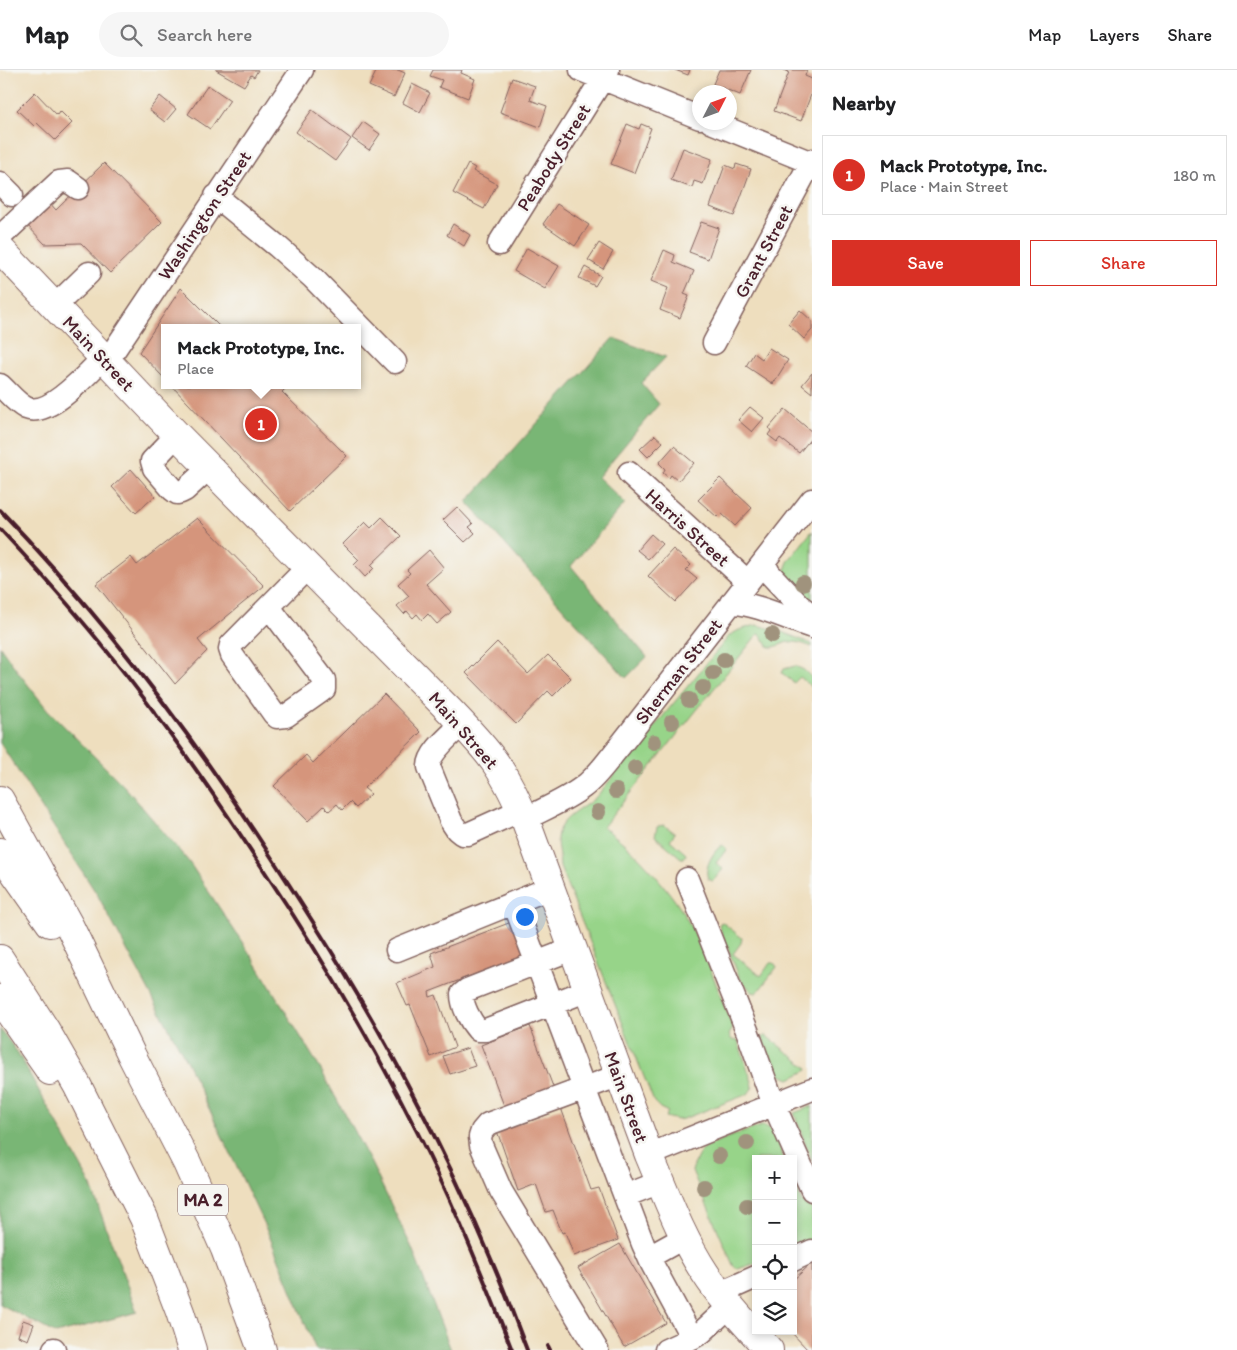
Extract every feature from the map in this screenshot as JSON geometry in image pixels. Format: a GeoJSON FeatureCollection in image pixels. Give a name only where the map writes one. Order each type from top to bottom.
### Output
{"type":"FeatureCollection","features":[{"type":"Feature","properties":{"kind":"main road","name":"Main Street"},"geometry":{"type":"LineString","coordinates":[[0,249],[209,468],[462,724],[494,761],[507,782],[523,815],[649,1155],[671,1209],[705,1274],[769,1350]]}},
{"type":"Feature","properties":{"kind":"main road"},"geometry":{"type":"LineString","coordinates":[[0,800],[70,927],[132,1056]]}},
{"type":"Feature","properties":{"kind":"main road","name":"MA 2"},"geometry":{"type":"LineString","coordinates":[[0,852],[60,938],[132,1056],[187,1163],[225,1249],[262,1350]]}},
{"type":"Feature","properties":{"kind":"main road"},"geometry":{"type":"LineString","coordinates":[[0,959],[45,1029],[77,1085],[107,1142],[134,1200]]}},
{"type":"Feature","properties":{"kind":"main road"},"geometry":{"type":"LineString","coordinates":[[0,999],[42,1059],[144,1218],[180,1312],[192,1350]]}},
{"type":"Feature","properties":{"kind":"street","name":"Washington Street"},"geometry":{"type":"LineString","coordinates":[[0,385],[27,408],[38,409],[58,400],[105,359],[302,70]]}},
{"type":"Feature","properties":{"kind":"street"},"geometry":{"type":"LineString","coordinates":[[581,70],[605,74],[692,114]]}},
{"type":"Feature","properties":{"kind":"street","name":"Peabody Street"},"geometry":{"type":"LineString","coordinates":[[499,244],[605,74]]}},
{"type":"Feature","properties":{"kind":"street"},"geometry":{"type":"LineString","coordinates":[[731,130],[811,162]]}},
{"type":"Feature","properties":{"kind":"street","name":"Grant Street"},"geometry":{"type":"LineString","coordinates":[[714,343],[811,162]]}},
{"type":"Feature","properties":{"kind":"street"},"geometry":{"type":"LineString","coordinates":[[0,237],[59,182],[68,181],[78,188]]}},
{"type":"Feature","properties":{"kind":"street"},"geometry":{"type":"LineString","coordinates":[[216,196],[313,278],[358,324]]}},
{"type":"Feature","properties":{"kind":"street"},"geometry":{"type":"LineString","coordinates":[[55,306],[89,273]]}},
{"type":"Feature","properties":{"kind":"street"},"geometry":{"type":"LineString","coordinates":[[361,327],[395,362]]}},
{"type":"Feature","properties":{"kind":"street"},"geometry":{"type":"LineString","coordinates":[[178,435],[152,461],[154,468],[173,490],[177,493],[181,492],[209,468]]}},
{"type":"Feature","properties":{"kind":"street","name":"Harris Street"},"geometry":{"type":"LineString","coordinates":[[629,473],[748,582]]}},
{"type":"Feature","properties":{"kind":"street","name":"Sherman Street"},"geometry":{"type":"LineString","coordinates":[[462,724],[433,753],[429,761],[429,767],[451,821],[462,834],[468,834],[523,815],[568,797],[584,787],[619,747],[812,500]]}},
{"type":"Feature","properties":{"kind":"street"},"geometry":{"type":"LineString","coordinates":[[764,562],[769,574],[800,606],[812,615]]}},
{"type":"Feature","properties":{"kind":"street"},"geometry":{"type":"LineString","coordinates":[[269,607],[324,680],[324,688],[320,692],[282,717],[277,717],[274,714],[230,649],[231,645],[308,567]]}},
{"type":"Feature","properties":{"kind":"street"},"geometry":{"type":"LineString","coordinates":[[731,603],[750,606],[812,627]]}},
{"type":"Feature","properties":{"kind":"street"},"geometry":{"type":"LineString","coordinates":[[687,879],[774,1105],[812,1190]]}},
{"type":"Feature","properties":{"kind":"street"},"geometry":{"type":"LineString","coordinates":[[397,950],[550,888]]}},
{"type":"Feature","properties":{"kind":"street"},"geometry":{"type":"LineString","coordinates":[[514,903],[648,1257],[699,1341]]}},
{"type":"Feature","properties":{"kind":"street"},"geometry":{"type":"LineString","coordinates":[[572,949],[467,990],[462,994],[462,1001],[472,1024],[478,1030],[486,1030],[588,990]]}},
{"type":"Feature","properties":{"kind":"street"},"geometry":{"type":"LineString","coordinates":[[597,1350],[501,1191],[480,1137],[488,1124],[620,1076]]}},
{"type":"Feature","properties":{"kind":"street"},"geometry":{"type":"LineString","coordinates":[[649,1155],[812,1089]]}},
{"type":"Feature","properties":{"kind":"street"},"geometry":{"type":"LineString","coordinates":[[625,1196],[660,1182]]}},
{"type":"Feature","properties":{"kind":"street"},"geometry":{"type":"LineString","coordinates":[[648,1257],[685,1237]]}},
{"type":"Feature","properties":{"kind":"street"},"geometry":{"type":"LineString","coordinates":[[797,1258],[812,1251]]}},
{"type":"Feature","properties":{"kind":"street"},"geometry":{"type":"LineString","coordinates":[[666,1350],[699,1341],[725,1299],[752,1280]]}},
{"type":"Feature","properties":{"kind":"green space"},"geometry":{"type":"Polygon","coordinates":[[[613,338],[666,357],[641,383],[659,404],[598,477],[625,503],[571,566],[647,657],[626,678],[467,502],[613,338]]]}},
{"type":"Feature","properties":{"kind":"green space"},"geometry":{"type":"Polygon","coordinates":[[[812,531],[812,604],[793,585],[787,576],[786,566],[812,531]]]}},
{"type":"Feature","properties":{"kind":"green space"},"geometry":{"type":"Polygon","coordinates":[[[756,625],[777,630],[812,644],[812,647],[788,642],[769,647],[760,634],[757,635],[603,827],[627,846],[652,871],[676,901],[688,921],[695,933],[733,1028],[729,1035],[732,1040],[738,1041],[752,1082],[753,1087],[748,1094],[677,1120],[665,1117],[668,1112],[654,1102],[560,867],[558,831],[566,819],[597,796],[730,635],[756,625]]]}},
{"type":"Feature","properties":{"kind":"green space"},"geometry":{"type":"Polygon","coordinates":[[[0,646],[47,709],[125,787],[189,862],[254,960],[321,1070],[371,1163],[412,1248],[451,1350],[316,1350],[268,1233],[186,1060],[98,896],[0,743],[0,646]]]}},
{"type":"Feature","properties":{"kind":"green space"},"geometry":{"type":"Polygon","coordinates":[[[795,666],[804,670],[812,678],[812,687],[800,677],[794,683],[782,673],[784,669],[795,666]]]}},
{"type":"Feature","properties":{"kind":"green space"},"geometry":{"type":"Polygon","coordinates":[[[664,825],[675,833],[670,840],[686,854],[684,858],[681,858],[655,836],[657,827],[664,825]]]}},
{"type":"Feature","properties":{"kind":"green space"},"geometry":{"type":"Polygon","coordinates":[[[722,845],[726,850],[716,863],[723,869],[713,881],[709,880],[707,876],[708,866],[715,852],[722,845]]]}},
{"type":"Feature","properties":{"kind":"green space"},"geometry":{"type":"Polygon","coordinates":[[[722,922],[742,938],[741,943],[733,954],[761,976],[770,963],[774,963],[777,967],[757,993],[752,992],[740,979],[719,926],[722,922]]]}},
{"type":"Feature","properties":{"kind":"green space"},"geometry":{"type":"Polygon","coordinates":[[[0,1029],[18,1053],[89,1181],[137,1312],[56,1334],[0,1304],[0,1029]]]}},
{"type":"Feature","properties":{"kind":"green space"},"geometry":{"type":"Polygon","coordinates":[[[765,1035],[808,1068],[808,1070],[790,1079],[778,1074],[763,1038],[765,1035]]]}},
{"type":"Feature","properties":{"kind":"green space"},"geometry":{"type":"Polygon","coordinates":[[[812,1106],[812,1162],[794,1113],[812,1106]]]}},
{"type":"Feature","properties":{"kind":"green space"},"geometry":{"type":"Polygon","coordinates":[[[761,1126],[766,1127],[774,1133],[782,1155],[752,1155],[752,1264],[738,1269],[733,1265],[692,1171],[700,1153],[719,1141],[761,1126]]]}},
{"type":"Feature","properties":{"kind":"green space"},"geometry":{"type":"Polygon","coordinates":[[[797,1190],[802,1202],[812,1209],[812,1241],[797,1247],[797,1190]]]}},
{"type":"Feature","properties":{"kind":"building"},"geometry":{"type":"Polygon","coordinates":[[[216,70],[258,70],[254,77],[251,75],[244,86],[216,70]]]}},
{"type":"Feature","properties":{"kind":"building"},"geometry":{"type":"Polygon","coordinates":[[[377,70],[398,70],[405,73],[394,97],[369,86],[377,70]]]}},
{"type":"Feature","properties":{"kind":"building"},"geometry":{"type":"Polygon","coordinates":[[[433,70],[462,70],[461,73],[475,79],[468,98],[439,87],[442,80],[430,76],[433,70]]]}},
{"type":"Feature","properties":{"kind":"building"},"geometry":{"type":"Polygon","coordinates":[[[675,70],[690,70],[688,75],[675,70]]]}},
{"type":"Feature","properties":{"kind":"building"},"geometry":{"type":"Polygon","coordinates":[[[719,70],[751,70],[740,95],[737,94],[737,85],[713,84],[719,70]]]}},
{"type":"Feature","properties":{"kind":"building"},"geometry":{"type":"Polygon","coordinates":[[[784,70],[807,70],[805,76],[812,79],[812,92],[801,121],[774,111],[789,72],[784,70]]]}},
{"type":"Feature","properties":{"kind":"building"},"geometry":{"type":"Polygon","coordinates":[[[512,78],[535,86],[530,100],[547,106],[540,127],[500,112],[512,78]]]}},
{"type":"Feature","properties":{"kind":"building"},"geometry":{"type":"Polygon","coordinates":[[[412,84],[430,93],[420,112],[403,103],[412,84]]]}},
{"type":"Feature","properties":{"kind":"building"},"geometry":{"type":"Polygon","coordinates":[[[208,85],[230,100],[210,129],[188,114],[208,85]]]}},
{"type":"Feature","properties":{"kind":"building"},"geometry":{"type":"Polygon","coordinates":[[[35,92],[57,115],[60,111],[72,123],[55,140],[37,123],[34,126],[17,110],[35,92]]]}},
{"type":"Feature","properties":{"kind":"building"},"geometry":{"type":"Polygon","coordinates":[[[160,96],[176,109],[165,122],[149,110],[160,96]]]}},
{"type":"Feature","properties":{"kind":"building"},"geometry":{"type":"Polygon","coordinates":[[[312,110],[351,139],[335,161],[296,132],[312,110]]]}},
{"type":"Feature","properties":{"kind":"building"},"geometry":{"type":"Polygon","coordinates":[[[363,122],[380,134],[369,150],[352,138],[363,122]]]}},
{"type":"Feature","properties":{"kind":"building"},"geometry":{"type":"Polygon","coordinates":[[[627,124],[639,129],[641,124],[651,128],[634,173],[611,164],[627,124]]]}},
{"type":"Feature","properties":{"kind":"building"},"geometry":{"type":"Polygon","coordinates":[[[683,148],[712,159],[703,184],[694,181],[692,188],[671,180],[683,148]]]}},
{"type":"Feature","properties":{"kind":"building"},"geometry":{"type":"Polygon","coordinates":[[[104,163],[162,222],[110,273],[81,243],[45,244],[25,223],[48,201],[56,210],[104,163]]]}},
{"type":"Feature","properties":{"kind":"building"},"geometry":{"type":"Polygon","coordinates":[[[468,164],[475,168],[473,171],[497,184],[484,209],[453,193],[468,164]]]}},
{"type":"Feature","properties":{"kind":"building"},"geometry":{"type":"Polygon","coordinates":[[[736,164],[751,169],[734,216],[710,207],[725,165],[735,169],[736,164]]]}},
{"type":"Feature","properties":{"kind":"building"},"geometry":{"type":"Polygon","coordinates":[[[557,204],[589,225],[575,246],[543,224],[557,204]]]}},
{"type":"Feature","properties":{"kind":"building"},"geometry":{"type":"Polygon","coordinates":[[[701,222],[719,228],[708,259],[689,252],[701,222]]]}},
{"type":"Feature","properties":{"kind":"building"},"geometry":{"type":"Polygon","coordinates":[[[453,224],[470,235],[464,246],[447,235],[453,224]]]}},
{"type":"Feature","properties":{"kind":"building"},"geometry":{"type":"Polygon","coordinates":[[[599,243],[613,252],[603,269],[588,260],[599,243]]]}},
{"type":"Feature","properties":{"kind":"building"},"geometry":{"type":"Polygon","coordinates":[[[527,248],[559,266],[545,289],[514,271],[527,248]]]}},
{"type":"Feature","properties":{"kind":"building"},"geometry":{"type":"Polygon","coordinates":[[[664,250],[675,255],[673,262],[694,271],[684,294],[689,296],[680,318],[660,310],[668,288],[651,281],[664,250]]]}},
{"type":"Feature","properties":{"kind":"building"},"geometry":{"type":"Polygon","coordinates":[[[585,267],[601,276],[595,286],[579,278],[585,267]]]}},
{"type":"Feature","properties":{"kind":"building"},"geometry":{"type":"Polygon","coordinates":[[[181,288],[217,324],[161,324],[161,375],[139,352],[181,288]]]}},
{"type":"Feature","properties":{"kind":"building"},"geometry":{"type":"Polygon","coordinates":[[[800,310],[812,321],[812,330],[804,339],[788,324],[800,310]]]}},
{"type":"Feature","properties":{"kind":"building"},"geometry":{"type":"Polygon","coordinates":[[[769,348],[788,360],[773,384],[746,366],[754,353],[762,359],[769,348]]]}},
{"type":"Feature","properties":{"kind":"building"},"geometry":{"type":"Polygon","coordinates":[[[812,373],[812,393],[802,385],[812,373]]]}},
{"type":"Feature","properties":{"kind":"building"},"geometry":{"type":"Polygon","coordinates":[[[175,389],[285,389],[282,392],[347,456],[290,511],[175,389]]]}},
{"type":"Feature","properties":{"kind":"building"},"geometry":{"type":"Polygon","coordinates":[[[750,407],[764,418],[752,432],[738,420],[750,407]]]}},
{"type":"Feature","properties":{"kind":"building"},"geometry":{"type":"Polygon","coordinates":[[[785,409],[812,432],[812,437],[799,453],[780,438],[777,442],[768,435],[771,431],[769,428],[785,409]]]}},
{"type":"Feature","properties":{"kind":"building"},"geometry":{"type":"Polygon","coordinates":[[[655,435],[663,442],[648,457],[640,449],[655,435]]]}},
{"type":"Feature","properties":{"kind":"building"},"geometry":{"type":"Polygon","coordinates":[[[674,446],[694,463],[678,481],[671,475],[669,478],[663,473],[665,469],[659,463],[674,446]]]}},
{"type":"Feature","properties":{"kind":"building"},"geometry":{"type":"Polygon","coordinates":[[[131,469],[155,496],[136,513],[112,487],[131,469]]]}},
{"type":"Feature","properties":{"kind":"building"},"geometry":{"type":"Polygon","coordinates":[[[720,478],[752,508],[735,526],[721,513],[717,517],[698,500],[720,478]]]}},
{"type":"Feature","properties":{"kind":"building"},"geometry":{"type":"Polygon","coordinates":[[[457,507],[473,524],[469,527],[475,533],[465,542],[443,520],[457,507]]]}},
{"type":"Feature","properties":{"kind":"building"},"geometry":{"type":"Polygon","coordinates":[[[382,517],[401,536],[371,565],[374,568],[365,577],[354,565],[359,560],[343,544],[365,522],[371,528],[382,517]]]}},
{"type":"Feature","properties":{"kind":"building"},"geometry":{"type":"Polygon","coordinates":[[[197,518],[264,586],[198,640],[207,651],[175,684],[96,584],[131,557],[137,565],[197,518]]]}},
{"type":"Feature","properties":{"kind":"building"},"geometry":{"type":"Polygon","coordinates":[[[651,534],[662,544],[648,559],[637,550],[651,534]]]}},
{"type":"Feature","properties":{"kind":"building"},"geometry":{"type":"Polygon","coordinates":[[[673,549],[691,565],[686,570],[697,579],[676,602],[648,576],[673,549]]]}},
{"type":"Feature","properties":{"kind":"building"},"geometry":{"type":"Polygon","coordinates":[[[429,550],[444,568],[426,584],[451,612],[437,624],[428,614],[422,620],[417,614],[413,618],[407,611],[404,614],[397,606],[409,596],[398,584],[410,573],[407,570],[429,550]]]}},
{"type":"Feature","properties":{"kind":"building"},"geometry":{"type":"Polygon","coordinates":[[[497,642],[528,674],[548,655],[571,678],[553,696],[548,691],[516,724],[466,673],[497,642]]]}},
{"type":"Feature","properties":{"kind":"building"},"geometry":{"type":"Polygon","coordinates":[[[384,694],[421,732],[364,788],[371,794],[356,808],[350,802],[342,810],[337,804],[329,811],[324,806],[308,821],[274,786],[306,755],[313,763],[384,694]]]}},
{"type":"Feature","properties":{"kind":"building"},"geometry":{"type":"Polygon","coordinates":[[[514,921],[527,954],[429,992],[430,997],[436,995],[455,1047],[431,1057],[410,1005],[407,1006],[397,983],[435,967],[431,953],[514,921]]]}},
{"type":"Feature","properties":{"kind":"building"},"geometry":{"type":"Polygon","coordinates":[[[530,1026],[555,1092],[506,1111],[481,1045],[530,1026]]]}},
{"type":"Feature","properties":{"kind":"building"},"geometry":{"type":"Polygon","coordinates":[[[468,1048],[475,1066],[450,1074],[443,1056],[468,1048]]]}},
{"type":"Feature","properties":{"kind":"building"},"geometry":{"type":"Polygon","coordinates":[[[561,1108],[591,1190],[599,1188],[618,1240],[574,1256],[565,1232],[562,1233],[553,1210],[546,1212],[536,1184],[518,1191],[497,1131],[561,1108]]]}},
{"type":"Feature","properties":{"kind":"building"},"geometry":{"type":"Polygon","coordinates":[[[620,1244],[666,1323],[624,1347],[578,1268],[620,1244]]]}},
{"type":"Feature","properties":{"kind":"building"},"geometry":{"type":"Polygon","coordinates":[[[812,1263],[812,1350],[808,1350],[794,1335],[797,1335],[797,1276],[812,1263]]]}},
{"type":"Feature","properties":{"kind":"building"},"geometry":{"type":"Polygon","coordinates":[[[23,1320],[34,1324],[28,1340],[18,1336],[23,1320]]]}},
{"type":"Feature","properties":{"kind":"railway"},"geometry":{"type":"LineString","coordinates":[[0,510],[73,590],[141,673],[236,804],[323,937],[377,1027],[444,1155],[503,1287],[527,1350]]}},
{"type":"Feature","properties":{"kind":"railway"},"geometry":{"type":"LineString","coordinates":[[0,529],[85,624],[144,698],[214,796],[312,945],[381,1062],[422,1142],[461,1224],[512,1350]]}},
{"type":"Feature","properties":{"kind":"railway"},"geometry":{"type":"LineString","coordinates":[[548,1346],[550,1350]]}},
{"type":"Feature","properties":{"kind":"place","name":"Mack Prototype, Inc."},"geometry":{"type":"Point","coordinates":[261,424]}}]}
